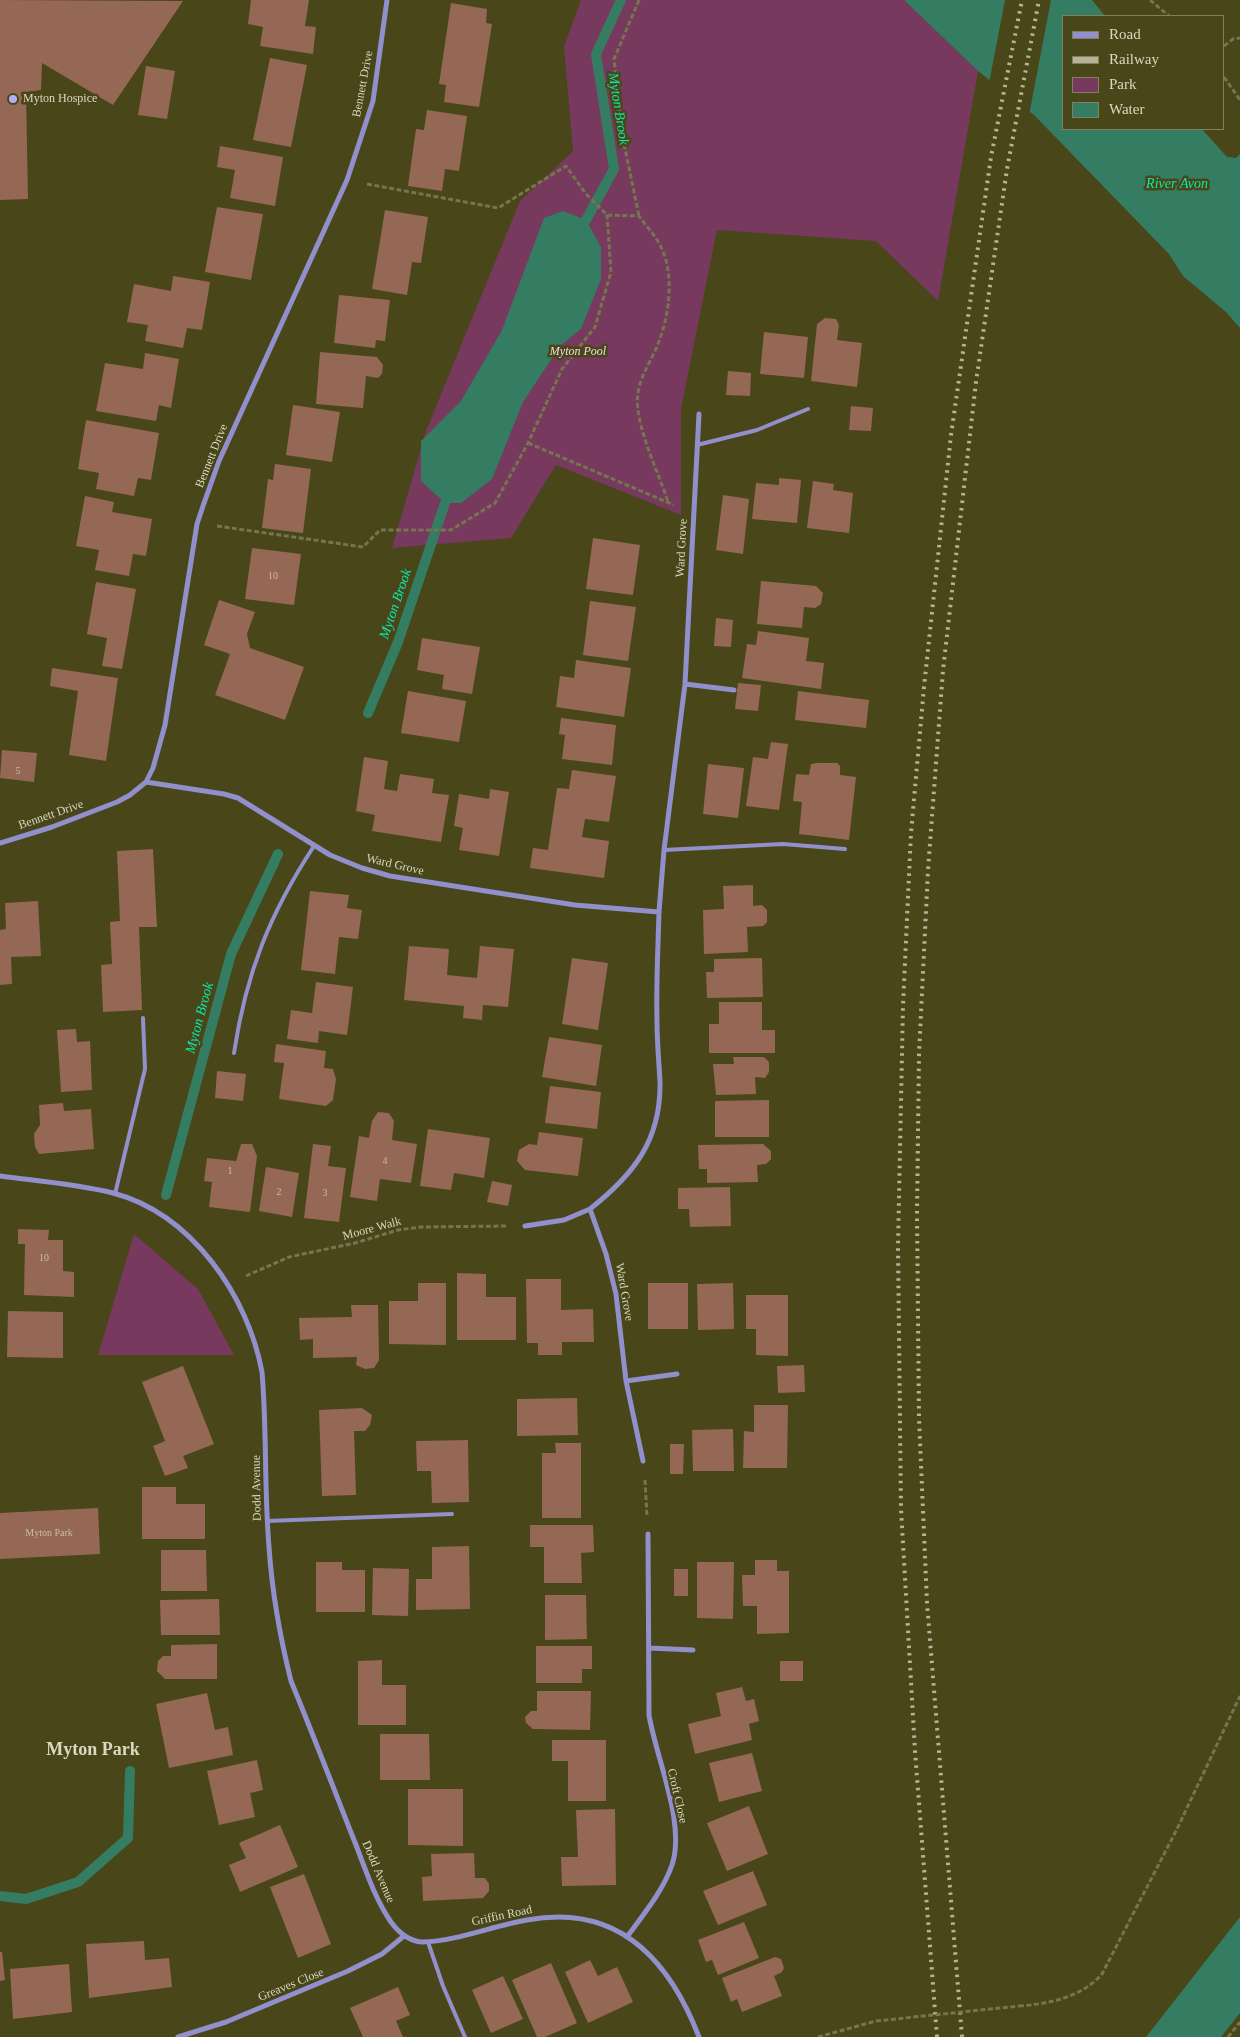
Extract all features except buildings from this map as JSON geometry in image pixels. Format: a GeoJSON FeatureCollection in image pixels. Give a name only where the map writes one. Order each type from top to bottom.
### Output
{"type":"FeatureCollection","features":[{"type":"Feature","properties":{"kind":"street","name":"Bennett Drive"},"geometry":{"type":"LineString","coordinates":[[0,843],[52,827],[117,802],[130,795],[146,782],[158,754],[165,725],[197,524],[219,461],[347,180],[373,101],[387,0]]}},
{"type":"Feature","properties":{"kind":"street","name":"Ward Grove"},"geometry":{"type":"LineString","coordinates":[[525,1226],[564,1220],[590,1209],[624,1181],[636,1166],[645,1150],[657,1113],[660,1083],[657,1022],[659,912],[664,850],[685,684],[699,414]]}},
{"type":"Feature","properties":{"kind":"street"},"geometry":{"type":"LineString","coordinates":[[685,684],[734,690]]}},
{"type":"Feature","properties":{"kind":"street","name":"Ward Grove"},"geometry":{"type":"LineString","coordinates":[[146,782],[224,794],[238,798],[314,846],[362,868],[390,876],[575,905],[659,912]]}},
{"type":"Feature","properties":{"kind":"street","name":"Dodd Avenue"},"geometry":{"type":"LineString","coordinates":[[0,1176],[115,1194],[151,1210],[178,1228],[213,1263],[229,1284],[245,1313],[257,1344],[262,1372],[267,1520],[276,1612],[291,1681],[368,1875],[384,1910],[404,1936]]}},
{"type":"Feature","properties":{"kind":"street","name":"Ward Grove"},"geometry":{"type":"LineString","coordinates":[[590,1209],[606,1254],[616,1294],[626,1381],[643,1461]]}},
{"type":"Feature","properties":{"kind":"street"},"geometry":{"type":"LineString","coordinates":[[626,1381],[677,1374]]}},
{"type":"Feature","properties":{"kind":"street","name":"Croft Close"},"geometry":{"type":"LineString","coordinates":[[627,1937],[656,1896],[671,1866],[675,1840],[672,1805],[654,1743],[649,1714],[648,1534]]}},
{"type":"Feature","properties":{"kind":"street"},"geometry":{"type":"LineString","coordinates":[[648,1648],[693,1650]]}},
{"type":"Feature","properties":{"kind":"street","name":"Griffin Road"},"geometry":{"type":"LineString","coordinates":[[404,1936],[415,1942],[428,1942],[527,1919],[559,1917],[596,1923],[627,1937],[648,1953],[666,1973],[688,2009],[699,2037]]}},
{"type":"Feature","properties":{"kind":"street","name":"Greaves Close"},"geometry":{"type":"LineString","coordinates":[[178,2037],[226,2022],[348,1971],[382,1954],[404,1936]]}},
{"type":"Feature","properties":{"kind":"lane"},"geometry":{"type":"LineString","coordinates":[[697,445],[757,430],[808,409]]}},
{"type":"Feature","properties":{"kind":"lane"},"geometry":{"type":"LineString","coordinates":[[664,850],[783,844],[845,849]]}},
{"type":"Feature","properties":{"kind":"lane"},"geometry":{"type":"LineString","coordinates":[[234,1053],[239,1021],[250,977],[267,928],[286,889],[314,846]]}},
{"type":"Feature","properties":{"kind":"lane"},"geometry":{"type":"LineString","coordinates":[[115,1194],[145,1069],[143,1018]]}},
{"type":"Feature","properties":{"kind":"lane"},"geometry":{"type":"LineString","coordinates":[[267,1520],[452,1514]]}},
{"type":"Feature","properties":{"kind":"lane"},"geometry":{"type":"LineString","coordinates":[[428,1942],[443,1986],[465,2037]]}},
{"type":"Feature","properties":{"kind":"path"},"geometry":{"type":"LineString","coordinates":[[639,0],[614,59],[623,139],[639,216],[661,247],[667,266],[669,290],[659,343],[638,393],[642,425],[668,502]]}},
{"type":"Feature","properties":{"kind":"path"},"geometry":{"type":"LineString","coordinates":[[1150,0],[1168,15]]}},
{"type":"Feature","properties":{"kind":"path"},"geometry":{"type":"LineString","coordinates":[[1225,45],[1234,39],[1240,38]]}},
{"type":"Feature","properties":{"kind":"path"},"geometry":{"type":"LineString","coordinates":[[1225,79],[1240,100]]}},
{"type":"Feature","properties":{"kind":"path"},"geometry":{"type":"LineString","coordinates":[[197,524],[363,546],[380,530],[451,530],[495,503],[528,443],[562,369],[595,327],[611,272],[606,214],[586,194],[566,166],[498,208],[347,180]]}},
{"type":"Feature","properties":{"kind":"path"},"geometry":{"type":"LineString","coordinates":[[606,214],[639,216]]}},
{"type":"Feature","properties":{"kind":"path"},"geometry":{"type":"LineString","coordinates":[[528,443],[680,507]]}},
{"type":"Feature","properties":{"kind":"path","name":"Moore Walk"},"geometry":{"type":"LineString","coordinates":[[229,1284],[289,1257],[355,1243],[398,1230],[474,1225],[525,1226]]}},
{"type":"Feature","properties":{"kind":"path"},"geometry":{"type":"LineString","coordinates":[[643,1461],[648,1534]]}},
{"type":"Feature","properties":{"kind":"path"},"geometry":{"type":"LineString","coordinates":[[818,2037],[876,2021],[1034,2005],[1075,1994],[1095,1983],[1102,1974],[1177,1829],[1240,1696]]}},
{"type":"Feature","properties":{"kind":"path"},"geometry":{"type":"LineString","coordinates":[[1228,2037],[1240,2022]]}},
{"type":"Feature","properties":{"kind":"green space","name":"Myton Pool"},"geometry":{"type":"Polygon","coordinates":[[[581,0],[904,0],[978,71],[938,301],[876,241],[717,230],[681,409],[681,515],[556,465],[511,538],[392,548],[426,431],[520,201],[573,151],[564,46],[581,0]]]}},
{"type":"Feature","properties":{"kind":"green space"},"geometry":{"type":"Polygon","coordinates":[[[134,1234],[198,1289],[234,1355],[98,1355],[134,1234]]]}},
{"type":"Feature","properties":{"kind":"water","name":"River Avon"},"geometry":{"type":"Polygon","coordinates":[[[904,0],[1092,0],[1104,15],[1062,15],[1062,130],[1203,130],[1227,157],[1236,158],[1240,154],[1240,328],[1226,312],[1183,276],[1169,254],[1034,115],[978,71],[904,0]]]}},
{"type":"Feature","properties":{"kind":"water"},"geometry":{"type":"Polygon","coordinates":[[[563,211],[586,220],[601,247],[601,279],[581,329],[560,346],[523,402],[492,479],[461,503],[445,503],[421,481],[421,441],[461,401],[502,330],[544,218],[563,211]]]}},
{"type":"Feature","properties":{"kind":"water"},"geometry":{"type":"Polygon","coordinates":[[[1240,1917],[1240,2013],[1221,2037],[1146,2037],[1240,1917]]]}},
{"type":"Feature","properties":{"kind":"pier"},"geometry":{"type":"Polygon","coordinates":[[[1005,0],[1051,0],[1029,115],[989,83],[1005,0]]]}},
{"type":"Feature","properties":{"kind":"waterway","name":"Myton Brook"},"geometry":{"type":"LineString","coordinates":[[586,220],[614,169],[596,54],[621,0]]}},
{"type":"Feature","properties":{"kind":"waterway","name":"Myton Brook"},"geometry":{"type":"LineString","coordinates":[[368,713],[398,642],[445,503]]}},
{"type":"Feature","properties":{"kind":"waterway","name":"Myton Brook"},"geometry":{"type":"LineString","coordinates":[[166,1195],[231,954],[278,854]]}},
{"type":"Feature","properties":{"kind":"waterway","name":"Myton Brook"},"geometry":{"type":"LineString","coordinates":[[0,1896],[26,1899],[78,1882],[128,1838],[130,1771]]}},
{"type":"Feature","properties":{"kind":"railway"},"geometry":{"type":"LineString","coordinates":[[937,2037],[915,1751],[901,1509],[898,1246],[903,1005],[911,833],[924,687],[951,435],[991,157],[1022,0]]}},
{"type":"Feature","properties":{"kind":"railway"},"geometry":{"type":"LineString","coordinates":[[962,2037],[927,1603],[919,1418],[917,1214],[919,1054],[928,870],[943,670],[976,382],[1007,169],[1039,0]]}},
{"type":"Feature","properties":{"kind":"place","name":"Myton Hospice"},"geometry":{"type":"Point","coordinates":[13,99]}},
{"type":"Feature","properties":{"kind":"district","name":"Myton Park"},"geometry":{"type":"Point","coordinates":[93,1750]}}]}
